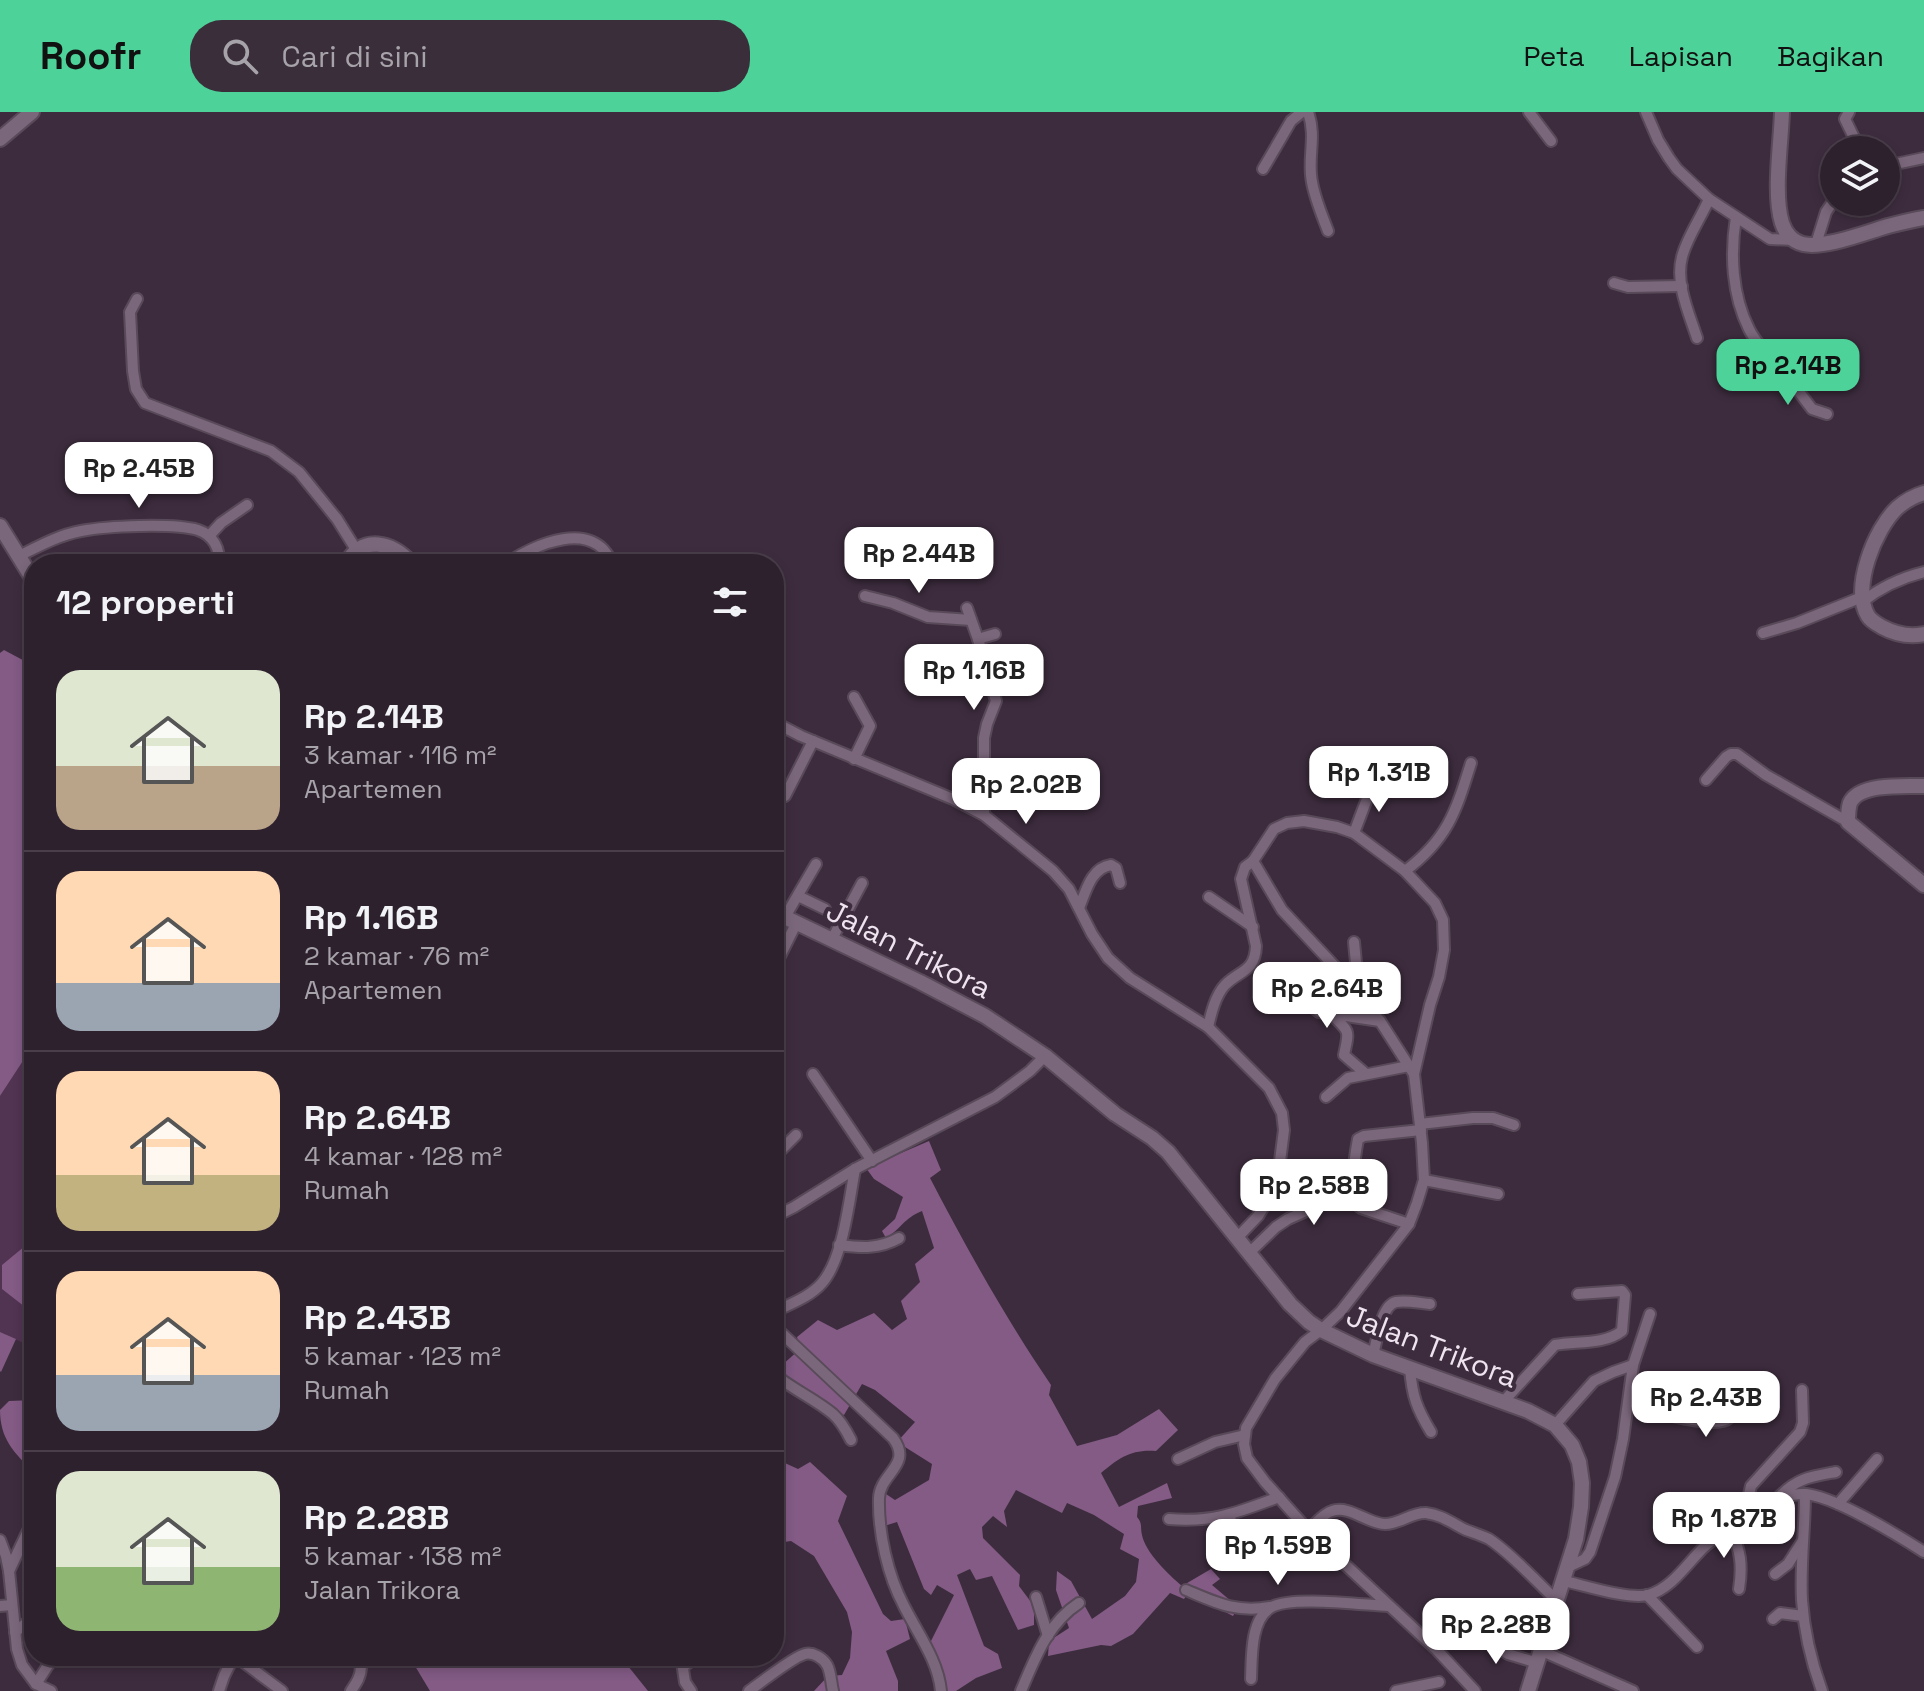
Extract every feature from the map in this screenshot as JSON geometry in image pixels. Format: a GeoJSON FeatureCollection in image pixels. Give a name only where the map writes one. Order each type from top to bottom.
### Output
{"type":"FeatureCollection","features":[{"type":"Feature","properties":{"kind":"street"},"geometry":{"type":"LineString","coordinates":[[0,139],[32,112]]}},
{"type":"Feature","properties":{"kind":"street"},"geometry":{"type":"LineString","coordinates":[[1263,169],[1291,121],[1302,112]]}},
{"type":"Feature","properties":{"kind":"street"},"geometry":{"type":"LineString","coordinates":[[1308,112],[1313,130],[1311,182],[1328,231]]}},
{"type":"Feature","properties":{"kind":"street"},"geometry":{"type":"LineString","coordinates":[[1529,112],[1551,141]]}},
{"type":"Feature","properties":{"kind":"street"},"geometry":{"type":"LineString","coordinates":[[1646,112],[1669,158],[1709,199],[1770,239],[1794,240]]}},
{"type":"Feature","properties":{"kind":"street"},"geometry":{"type":"LineString","coordinates":[[1782,112],[1780,208],[1782,222],[1794,240],[1804,245],[1824,244],[1924,218]]}},
{"type":"Feature","properties":{"kind":"street"},"geometry":{"type":"LineString","coordinates":[[1849,112],[1845,119],[1852,136]]}},
{"type":"Feature","properties":{"kind":"street"},"geometry":{"type":"LineString","coordinates":[[1900,163],[1924,158]]}},
{"type":"Feature","properties":{"kind":"street"},"geometry":{"type":"LineString","coordinates":[[1697,338],[1682,286],[1680,261],[1709,199]]}},
{"type":"Feature","properties":{"kind":"street"},"geometry":{"type":"LineString","coordinates":[[1816,244],[1825,216]]}},
{"type":"Feature","properties":{"kind":"street"},"geometry":{"type":"LineString","coordinates":[[1736,217],[1733,245],[1736,293],[1750,332],[1812,409],[1827,414]]}},
{"type":"Feature","properties":{"kind":"street"},"geometry":{"type":"LineString","coordinates":[[1614,283],[1628,287],[1682,286]]}},
{"type":"Feature","properties":{"kind":"street"},"geometry":{"type":"LineString","coordinates":[[137,299],[130,312],[133,371],[136,389],[145,403],[271,451],[299,472],[361,549]]}},
{"type":"Feature","properties":{"kind":"street"},"geometry":{"type":"LineString","coordinates":[[1771,360],[1793,362],[1806,359],[1823,346]]}},
{"type":"Feature","properties":{"kind":"street"},"geometry":{"type":"LineString","coordinates":[[1924,493],[1897,508],[1883,525],[1863,573],[1862,600],[1869,619],[1890,632],[1914,636],[1924,634]]}},
{"type":"Feature","properties":{"kind":"street"},"geometry":{"type":"LineString","coordinates":[[209,536],[221,523],[247,505]]}},
{"type":"Feature","properties":{"kind":"street"},"geometry":{"type":"LineString","coordinates":[[0,526],[24,564]]}},
{"type":"Feature","properties":{"kind":"street"},"geometry":{"type":"LineString","coordinates":[[19,556],[58,537],[81,531],[175,527],[200,531],[209,536],[218,554]]}},
{"type":"Feature","properties":{"kind":"street"},"geometry":{"type":"LineString","coordinates":[[524,554],[542,544],[568,538],[600,546],[608,554]]}},
{"type":"Feature","properties":{"kind":"street"},"geometry":{"type":"LineString","coordinates":[[352,554],[380,544],[402,554]]}},
{"type":"Feature","properties":{"kind":"street"},"geometry":{"type":"LineString","coordinates":[[1763,633],[1862,600],[1892,582],[1924,572]]}},
{"type":"Feature","properties":{"kind":"street"},"geometry":{"type":"LineString","coordinates":[[865,596],[928,617],[971,620]]}},
{"type":"Feature","properties":{"kind":"street"},"geometry":{"type":"LineString","coordinates":[[967,608],[996,701],[984,738],[984,815]]}},
{"type":"Feature","properties":{"kind":"street"},"geometry":{"type":"LineString","coordinates":[[978,639],[995,634]]}},
{"type":"Feature","properties":{"kind":"street"},"geometry":{"type":"LineString","coordinates":[[854,697],[870,726],[854,759]]}},
{"type":"Feature","properties":{"kind":"street"},"geometry":{"type":"LineString","coordinates":[[784,727],[984,815],[1053,871],[1069,889],[1108,958],[1130,978],[1208,1027],[1269,1088],[1282,1113],[1284,1130],[1279,1169],[1271,1195],[1258,1216],[1237,1238]]}},
{"type":"Feature","properties":{"kind":"street"},"geometry":{"type":"LineString","coordinates":[[785,796],[813,741]]}},
{"type":"Feature","properties":{"kind":"street"},"geometry":{"type":"LineString","coordinates":[[1706,780],[1726,757],[1737,754],[1766,775],[1848,822],[1924,885]]}},
{"type":"Feature","properties":{"kind":"street"},"geometry":{"type":"LineString","coordinates":[[1405,871],[1448,827],[1471,763]]}},
{"type":"Feature","properties":{"kind":"street"},"geometry":{"type":"LineString","coordinates":[[1354,833],[1373,783]]}},
{"type":"Feature","properties":{"kind":"street"},"geometry":{"type":"LineString","coordinates":[[1848,822],[1851,801],[1857,794],[1885,787],[1924,786]]}},
{"type":"Feature","properties":{"kind":"street"},"geometry":{"type":"LineString","coordinates":[[1208,1027],[1213,1007],[1224,986],[1245,971],[1255,958],[1253,927],[1241,879],[1245,867],[1253,861],[1274,829],[1287,823],[1304,821],[1354,833],[1405,871],[1435,903],[1443,920],[1444,950],[1412,1070],[1424,1180],[1417,1203],[1409,1224],[1341,1311],[1305,1342],[1275,1379],[1246,1428],[1244,1444],[1247,1458],[1308,1530],[1436,1649],[1475,1691]]}},
{"type":"Feature","properties":{"kind":"street"},"geometry":{"type":"LineString","coordinates":[[1253,861],[1282,910],[1341,973],[1380,1021],[1412,1070]]}},
{"type":"Feature","properties":{"kind":"street"},"geometry":{"type":"LineString","coordinates":[[785,917],[816,864]]}},
{"type":"Feature","properties":{"kind":"street"},"geometry":{"type":"LineString","coordinates":[[1079,908],[1092,878],[1101,868],[1111,865],[1116,868],[1120,883]]}},
{"type":"Feature","properties":{"kind":"street"},"geometry":{"type":"LineString","coordinates":[[832,939],[862,883]]}},
{"type":"Feature","properties":{"kind":"street"},"geometry":{"type":"LineString","coordinates":[[798,896],[825,909]]}},
{"type":"Feature","properties":{"kind":"street"},"geometry":{"type":"LineString","coordinates":[[1209,897],[1253,927]]}},
{"type":"Feature","properties":{"kind":"street","name":"Jalan Trikora"},"geometry":{"type":"LineString","coordinates":[[785,917],[985,1016],[1045,1056],[1115,1114],[1152,1138],[1168,1152],[1290,1304],[1321,1330],[1373,1355],[1528,1411],[1555,1425],[1576,1452],[1582,1483],[1581,1507],[1566,1574],[1528,1691]]}},
{"type":"Feature","properties":{"kind":"street"},"geometry":{"type":"LineString","coordinates":[[1354,942],[1359,996]]}},
{"type":"Feature","properties":{"kind":"street"},"geometry":{"type":"LineString","coordinates":[[1296,993],[1319,1012],[1380,1021]]}},
{"type":"Feature","properties":{"kind":"street"},"geometry":{"type":"LineString","coordinates":[[1330,1013],[1345,1027],[1348,1036],[1344,1052],[1346,1058],[1366,1074]]}},
{"type":"Feature","properties":{"kind":"street"},"geometry":{"type":"LineString","coordinates":[[784,1212],[855,1169],[995,1097],[1045,1056]]}},
{"type":"Feature","properties":{"kind":"street"},"geometry":{"type":"LineString","coordinates":[[1326,1097],[1348,1078],[1412,1070]]}},
{"type":"Feature","properties":{"kind":"street"},"geometry":{"type":"LineString","coordinates":[[813,1074],[872,1161]]}},
{"type":"Feature","properties":{"kind":"street"},"geometry":{"type":"LineString","coordinates":[[1409,1224],[1356,1204],[1358,1139],[1493,1118],[1514,1125]]}},
{"type":"Feature","properties":{"kind":"street"},"geometry":{"type":"LineString","coordinates":[[784,1147],[796,1135]]}},
{"type":"Feature","properties":{"kind":"street"},"geometry":{"type":"LineString","coordinates":[[784,1307],[824,1281],[833,1264],[855,1169]]}},
{"type":"Feature","properties":{"kind":"street"},"geometry":{"type":"LineString","coordinates":[[1249,1253],[1276,1227],[1324,1203],[1326,1174]]}},
{"type":"Feature","properties":{"kind":"street"},"geometry":{"type":"LineString","coordinates":[[1424,1180],[1498,1194]]}},
{"type":"Feature","properties":{"kind":"street"},"geometry":{"type":"LineString","coordinates":[[839,1245],[871,1248],[885,1246],[899,1238]]}},
{"type":"Feature","properties":{"kind":"street"},"geometry":{"type":"LineString","coordinates":[[1503,1402],[1555,1345],[1601,1341],[1622,1331],[1625,1295],[1622,1291],[1578,1294]]}},
{"type":"Feature","properties":{"kind":"street"},"geometry":{"type":"LineString","coordinates":[[1373,1355],[1388,1305],[1397,1302],[1430,1304]]}},
{"type":"Feature","properties":{"kind":"street"},"geometry":{"type":"LineString","coordinates":[[1566,1574],[1590,1552],[1615,1477],[1633,1365],[1650,1314]]}},
{"type":"Feature","properties":{"kind":"street"},"geometry":{"type":"LineString","coordinates":[[784,1335],[898,1444],[901,1453],[898,1464],[879,1497],[884,1548],[902,1603],[936,1665],[941,1691]]}},
{"type":"Feature","properties":{"kind":"street"},"geometry":{"type":"LineString","coordinates":[[1555,1425],[1594,1381],[1633,1365]]}},
{"type":"Feature","properties":{"kind":"street"},"geometry":{"type":"LineString","coordinates":[[1410,1368],[1415,1403],[1431,1432]]}},
{"type":"Feature","properties":{"kind":"street"},"geometry":{"type":"LineString","coordinates":[[784,1382],[832,1413],[851,1440]]}},
{"type":"Feature","properties":{"kind":"street"},"geometry":{"type":"LineString","coordinates":[[1628,1404],[1702,1422],[1724,1421],[1738,1404],[1747,1383]]}},
{"type":"Feature","properties":{"kind":"street"},"geometry":{"type":"LineString","coordinates":[[1743,1520],[1751,1486],[1800,1432],[1803,1423],[1802,1390]]}},
{"type":"Feature","properties":{"kind":"street"},"geometry":{"type":"LineString","coordinates":[[1178,1459],[1215,1442],[1245,1435]]}},
{"type":"Feature","properties":{"kind":"street"},"geometry":{"type":"LineString","coordinates":[[1838,1504],[1877,1459]]}},
{"type":"Feature","properties":{"kind":"street"},"geometry":{"type":"LineString","coordinates":[[1566,1574],[1609,1591],[1647,1595],[1663,1588],[1707,1545],[1778,1498],[1789,1486],[1803,1477],[1836,1472]]}},
{"type":"Feature","properties":{"kind":"street"},"geometry":{"type":"LineString","coordinates":[[1778,1498],[1805,1494],[1838,1504],[1924,1552]]}},
{"type":"Feature","properties":{"kind":"street"},"geometry":{"type":"LineString","coordinates":[[1805,1494],[1803,1616],[1808,1646],[1822,1691]]}},
{"type":"Feature","properties":{"kind":"street"},"geometry":{"type":"LineString","coordinates":[[1169,1519],[1192,1521],[1230,1515],[1279,1497]]}},
{"type":"Feature","properties":{"kind":"street"},"geometry":{"type":"LineString","coordinates":[[1308,1530],[1331,1511],[1343,1510],[1388,1524],[1414,1514],[1445,1517],[1499,1546],[1557,1601]]}},
{"type":"Feature","properties":{"kind":"street"},"geometry":{"type":"LineString","coordinates":[[1217,1561],[1233,1538],[1230,1515]]}},
{"type":"Feature","properties":{"kind":"street"},"geometry":{"type":"LineString","coordinates":[[1731,1528],[1740,1551],[1742,1570],[1739,1589]]}},
{"type":"Feature","properties":{"kind":"street"},"geometry":{"type":"LineString","coordinates":[[4,1571],[24,1536]]}},
{"type":"Feature","properties":{"kind":"street"},"geometry":{"type":"LineString","coordinates":[[1775,1574],[1788,1564],[1805,1536]]}},
{"type":"Feature","properties":{"kind":"street"},"geometry":{"type":"LineString","coordinates":[[0,1540],[6,1556],[4,1571],[19,1658],[36,1684],[51,1691]]}},
{"type":"Feature","properties":{"kind":"street"},"geometry":{"type":"LineString","coordinates":[[1186,1590],[1236,1609],[1252,1610],[1286,1602],[1388,1606]]}},
{"type":"Feature","properties":{"kind":"street"},"geometry":{"type":"LineString","coordinates":[[1647,1595],[1697,1647]]}},
{"type":"Feature","properties":{"kind":"street"},"geometry":{"type":"LineString","coordinates":[[1036,1597],[1048,1636]]}},
{"type":"Feature","properties":{"kind":"street"},"geometry":{"type":"LineString","coordinates":[[1021,1691],[1055,1622],[1079,1603]]}},
{"type":"Feature","properties":{"kind":"street"},"geometry":{"type":"LineString","coordinates":[[0,1606],[12,1605]]}},
{"type":"Feature","properties":{"kind":"street"},"geometry":{"type":"LineString","coordinates":[[1251,1679],[1252,1643],[1263,1615],[1270,1607]]}},
{"type":"Feature","properties":{"kind":"street"},"geometry":{"type":"LineString","coordinates":[[1773,1619],[1780,1613],[1803,1616]]}},
{"type":"Feature","properties":{"kind":"street"},"geometry":{"type":"LineString","coordinates":[[15,1632],[24,1625]]}},
{"type":"Feature","properties":{"kind":"street"},"geometry":{"type":"LineString","coordinates":[[1502,1637],[1502,1650],[1508,1654],[1540,1657],[1633,1691]]}},
{"type":"Feature","properties":{"kind":"street"},"geometry":{"type":"LineString","coordinates":[[749,1691],[804,1654],[812,1654],[829,1667],[833,1691]]}},
{"type":"Feature","properties":{"kind":"street"},"geometry":{"type":"LineString","coordinates":[[36,1684],[48,1666]]}},
{"type":"Feature","properties":{"kind":"street"},"geometry":{"type":"LineString","coordinates":[[219,1691],[230,1666]]}},
{"type":"Feature","properties":{"kind":"street"},"geometry":{"type":"LineString","coordinates":[[248,1666],[282,1691]]}},
{"type":"Feature","properties":{"kind":"street"},"geometry":{"type":"LineString","coordinates":[[351,1691],[360,1676],[361,1666]]}},
{"type":"Feature","properties":{"kind":"street"},"geometry":{"type":"LineString","coordinates":[[683,1666],[685,1682],[691,1691]]}},
{"type":"Feature","properties":{"kind":"street"},"geometry":{"type":"LineString","coordinates":[[1396,1691],[1436,1686],[1455,1670]]}},
{"type":"Feature","properties":{"kind":"shaded area"},"geometry":{"type":"Polygon","coordinates":[[[4,650],[24,661],[24,1059],[0,1096],[0,653],[4,650]]]}},
{"type":"Feature","properties":{"kind":"shaded area"},"geometry":{"type":"Polygon","coordinates":[[[24,1059],[24,1247],[3,1265],[2,1288],[24,1306],[24,1343],[0,1332],[0,1096],[24,1059]]]}},
{"type":"Feature","properties":{"kind":"shaded area"},"geometry":{"type":"Polygon","coordinates":[[[929,1141],[941,1170],[930,1178],[1018,1335],[1051,1385],[1049,1395],[1077,1446],[1117,1435],[1159,1409],[1178,1430],[1156,1451],[1139,1451],[1126,1456],[1101,1473],[1119,1507],[1167,1483],[1172,1498],[1138,1506],[1137,1517],[1144,1542],[1158,1563],[1182,1586],[1211,1569],[1220,1579],[1212,1585],[1238,1607],[1233,1616],[1188,1593],[1184,1599],[1170,1593],[1133,1634],[1111,1646],[1101,1645],[1048,1656],[1049,1641],[1069,1628],[1056,1590],[1057,1571],[1071,1581],[1092,1619],[1125,1596],[1136,1582],[1139,1559],[1120,1549],[1124,1534],[1094,1515],[1067,1503],[1062,1513],[1016,1490],[1004,1511],[1007,1527],[993,1516],[982,1527],[983,1538],[1020,1575],[1019,1586],[1034,1606],[1034,1625],[1018,1630],[992,1576],[976,1580],[970,1569],[957,1575],[984,1646],[998,1654],[1002,1668],[976,1678],[956,1691],[938,1691],[925,1653],[954,1595],[937,1585],[931,1595],[924,1589],[897,1522],[881,1527],[877,1488],[895,1500],[929,1480],[932,1464],[897,1442],[915,1422],[875,1390],[862,1384],[844,1415],[784,1386],[784,1363],[800,1349],[797,1337],[818,1320],[837,1330],[874,1313],[892,1330],[907,1319],[901,1301],[920,1282],[915,1264],[934,1248],[922,1211],[886,1238],[882,1231],[895,1219],[903,1197],[874,1179],[866,1168],[929,1141]]]}},
{"type":"Feature","properties":{"kind":"shaded area"},"geometry":{"type":"Polygon","coordinates":[[[24,1247],[24,1306],[2,1289],[2,1265],[24,1247]]]}},
{"type":"Feature","properties":{"kind":"shaded area"},"geometry":{"type":"Polygon","coordinates":[[[0,1332],[16,1339],[1,1372],[0,1371],[0,1332]]]}},
{"type":"Feature","properties":{"kind":"shaded area"},"geometry":{"type":"Polygon","coordinates":[[[24,1400],[24,1462],[2,1429],[0,1410],[9,1401],[24,1400]]]}},
{"type":"Feature","properties":{"kind":"shaded area"},"geometry":{"type":"Polygon","coordinates":[[[810,1462],[847,1496],[838,1521],[883,1614],[891,1621],[905,1619],[910,1639],[886,1651],[898,1681],[898,1691],[814,1691],[828,1676],[842,1675],[850,1658],[852,1632],[847,1612],[814,1556],[791,1541],[784,1542],[784,1463],[798,1469],[810,1462]]]}},
{"type":"Feature","properties":{"kind":"shaded area"},"geometry":{"type":"Polygon","coordinates":[[[415,1666],[628,1666],[648,1691],[430,1691],[415,1666]]]}}]}
